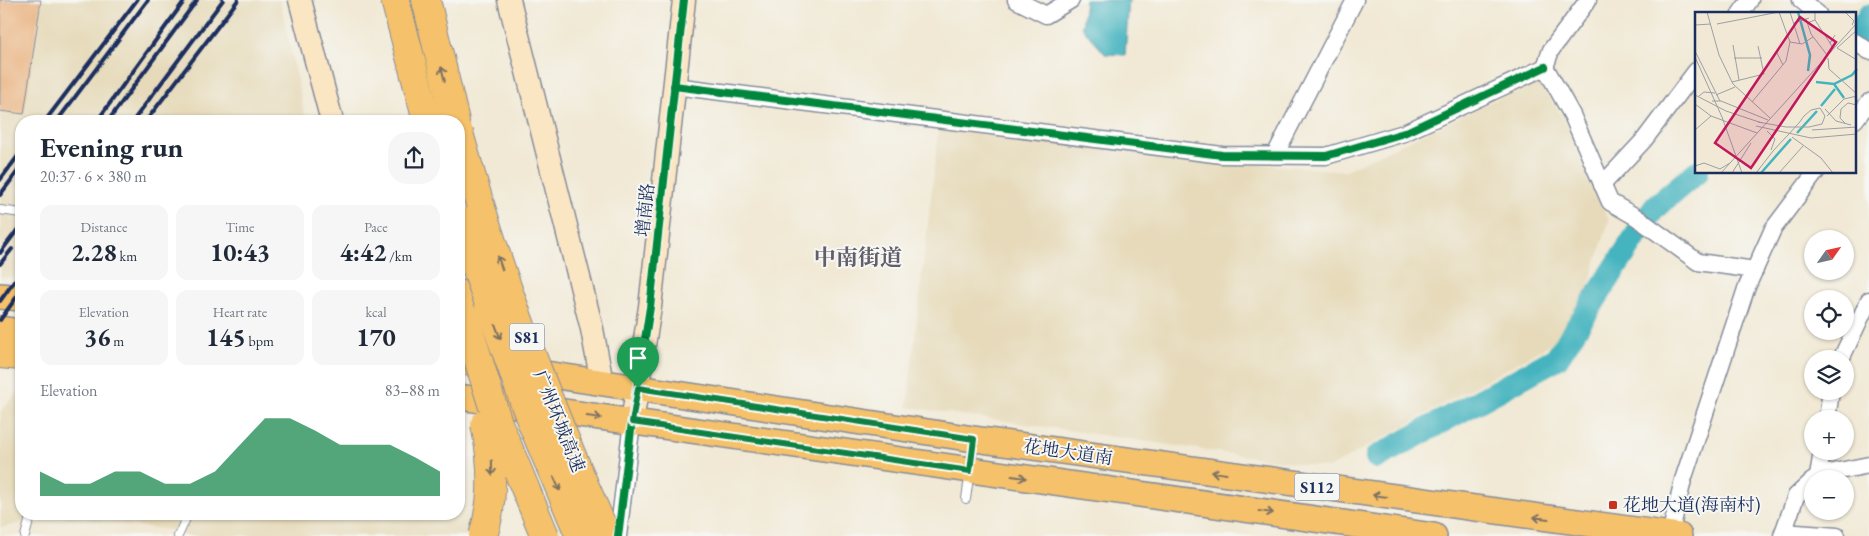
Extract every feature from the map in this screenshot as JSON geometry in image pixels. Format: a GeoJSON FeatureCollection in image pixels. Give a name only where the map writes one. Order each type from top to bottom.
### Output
{"type":"FeatureCollection","features":[{"type":"Feature","properties":{"kind":"highway"},"geometry":{"type":"LineString","coordinates":[[426,0],[454,115]]}},
{"type":"Feature","properties":{"kind":"highway"},"geometry":{"type":"LineString","coordinates":[[397,10],[419,115]]}},
{"type":"Feature","properties":{"kind":"highway"},"geometry":{"type":"LineString","coordinates":[[397,10],[425,115]]}},
{"type":"Feature","properties":{"kind":"highway","name":"广州环城高速"},"geometry":{"type":"LineString","coordinates":[[465,151],[510,289],[565,437],[608,536]]}},
{"type":"Feature","properties":{"kind":"highway","name":"广州环城高速"},"geometry":{"type":"LineString","coordinates":[[465,237],[531,421],[580,536]]}},
{"type":"Feature","properties":{"kind":"highway"},"geometry":{"type":"LineString","coordinates":[[510,289],[546,378],[623,536]]}},
{"type":"Feature","properties":{"kind":"highway"},"geometry":{"type":"LineString","coordinates":[[465,316],[498,423],[545,536]]}},
{"type":"Feature","properties":{"kind":"highway"},"geometry":{"type":"LineString","coordinates":[[465,322],[492,461],[490,504],[483,536]]}},
{"type":"Feature","properties":{"kind":"highway"},"geometry":{"type":"LineString","coordinates":[[0,354],[15,355]]}},
{"type":"Feature","properties":{"kind":"main road"},"geometry":{"type":"LineString","coordinates":[[0,296],[15,297]]}},
{"type":"Feature","properties":{"kind":"main road"},"geometry":{"type":"LineString","coordinates":[[0,329],[15,331]]}},
{"type":"Feature","properties":{"kind":"main road","name":"花地大道南"},"geometry":{"type":"LineString","coordinates":[[465,361],[974,439],[1662,535]]}},
{"type":"Feature","properties":{"kind":"main road","name":"花地大道南"},"geometry":{"type":"LineString","coordinates":[[465,398],[1423,535]]}},
{"type":"Feature","properties":{"kind":"street"},"geometry":{"type":"LineString","coordinates":[[300,0],[330,115]]}},
{"type":"Feature","properties":{"kind":"street"},"geometry":{"type":"LineString","coordinates":[[509,0],[592,329],[602,383]]}},
{"type":"Feature","properties":{"kind":"street","name":"增南路"},"geometry":{"type":"LineString","coordinates":[[632,422],[650,307],[684,0]]}},
{"type":"Feature","properties":{"kind":"street"},"geometry":{"type":"LineString","coordinates":[[1016,0],[1046,15],[1071,0]]}},
{"type":"Feature","properties":{"kind":"street"},"geometry":{"type":"LineString","coordinates":[[1275,155],[1355,0]]}},
{"type":"Feature","properties":{"kind":"street"},"geometry":{"type":"LineString","coordinates":[[1588,0],[1550,50],[1545,67],[1572,115],[1610,202],[1636,217],[1658,235],[1698,262],[1755,270]]}},
{"type":"Feature","properties":{"kind":"street"},"geometry":{"type":"LineString","coordinates":[[1741,12],[1750,0]]}},
{"type":"Feature","properties":{"kind":"street"},"geometry":{"type":"LineString","coordinates":[[1801,0],[1816,12]]}},
{"type":"Feature","properties":{"kind":"street"},"geometry":{"type":"LineString","coordinates":[[674,86],[1222,155],[1326,156],[1404,133],[1545,67]]}},
{"type":"Feature","properties":{"kind":"street"},"geometry":{"type":"LineString","coordinates":[[1602,185],[1644,140],[1695,72]]}},
{"type":"Feature","properties":{"kind":"street"},"geometry":{"type":"LineString","coordinates":[[1662,535],[1683,480],[1746,289],[1773,229],[1814,174]]}},
{"type":"Feature","properties":{"kind":"street"},"geometry":{"type":"LineString","coordinates":[[1844,350],[1869,300]]}},
{"type":"Feature","properties":{"kind":"street"},"geometry":{"type":"LineString","coordinates":[[618,536],[632,422]]}},
{"type":"Feature","properties":{"kind":"street"},"geometry":{"type":"LineString","coordinates":[[1840,470],[1869,465]]}},
{"type":"Feature","properties":{"kind":"street"},"geometry":{"type":"LineString","coordinates":[[1804,489],[1796,496],[1782,534],[1837,536]]}},
{"type":"Feature","properties":{"kind":"lane"},"geometry":{"type":"LineString","coordinates":[[0,210],[15,212]]}},
{"type":"Feature","properties":{"kind":"lane"},"geometry":{"type":"LineString","coordinates":[[966,499],[974,439]]}},
{"type":"Feature","properties":{"kind":"lane"},"geometry":{"type":"LineString","coordinates":[[25,536],[29,520]]}},
{"type":"Feature","properties":{"kind":"lane"},"geometry":{"type":"LineString","coordinates":[[178,536],[185,520]]}},
{"type":"Feature","properties":{"kind":"shaded area"},"geometry":{"type":"Polygon","coordinates":[[[0,0],[280,0],[305,115],[15,115],[15,278],[0,277],[0,0]]]}},
{"type":"Feature","properties":{"kind":"shaded area"},"geometry":{"type":"Polygon","coordinates":[[[1537,80],[1562,115],[1609,221],[1582,307],[1558,340],[1329,468],[907,407],[939,126],[1186,158],[1344,171],[1537,80]]]}},
{"type":"Feature","properties":{"kind":"shaded area"},"geometry":{"type":"Polygon","coordinates":[[[15,396],[15,520],[34,520],[0,528],[0,412],[15,396]]]}},
{"type":"Feature","properties":{"kind":"shaded area"},"geometry":{"type":"Polygon","coordinates":[[[465,455],[476,460],[479,497],[470,536],[185,536],[178,531],[93,520],[465,520],[465,455]]]}},
{"type":"Feature","properties":{"kind":"water"},"geometry":{"type":"Polygon","coordinates":[[[1085,0],[1129,0],[1125,55],[1105,54],[1082,27],[1085,0]]]}},
{"type":"Feature","properties":{"kind":"building"},"geometry":{"type":"Polygon","coordinates":[[[0,0],[41,0],[24,114],[0,111],[0,0]]]}},
{"type":"Feature","properties":{"kind":"waterway"},"geometry":{"type":"LineString","coordinates":[[1856,37],[1869,16]]}},
{"type":"Feature","properties":{"kind":"waterway"},"geometry":{"type":"LineString","coordinates":[[1377,457],[1557,358],[1654,208],[1695,174]]}},
{"type":"Feature","properties":{"kind":"railway"},"geometry":{"type":"LineString","coordinates":[[50,115],[137,0]]}},
{"type":"Feature","properties":{"kind":"railway"},"geometry":{"type":"LineString","coordinates":[[62,115],[148,0]]}},
{"type":"Feature","properties":{"kind":"railway"},"geometry":{"type":"LineString","coordinates":[[101,115],[185,0]]}},
{"type":"Feature","properties":{"kind":"railway"},"geometry":{"type":"LineString","coordinates":[[112,115],[197,0]]}},
{"type":"Feature","properties":{"kind":"railway"},"geometry":{"type":"LineString","coordinates":[[137,115],[223,0]]}},
{"type":"Feature","properties":{"kind":"railway"},"geometry":{"type":"LineString","coordinates":[[151,115],[238,0]]}},
{"type":"Feature","properties":{"kind":"railway"},"geometry":{"type":"LineString","coordinates":[[0,180],[15,160]]}},
{"type":"Feature","properties":{"kind":"railway"},"geometry":{"type":"LineString","coordinates":[[0,195],[15,175]]}},
{"type":"Feature","properties":{"kind":"railway"},"geometry":{"type":"LineString","coordinates":[[0,253],[15,233]]}},
{"type":"Feature","properties":{"kind":"railway"},"geometry":{"type":"LineString","coordinates":[[0,264],[12,249]]}},
{"type":"Feature","properties":{"kind":"railway"},"geometry":{"type":"LineString","coordinates":[[0,301],[15,280]]}},
{"type":"Feature","properties":{"kind":"railway"},"geometry":{"type":"LineString","coordinates":[[0,320],[15,299]]}},
{"type":"Feature","properties":{"kind":"cycle path"},"geometry":{"type":"LineString","coordinates":[[618,536],[632,422],[650,307],[684,0]]}},
{"type":"Feature","properties":{"kind":"cycle path"},"geometry":{"type":"LineString","coordinates":[[674,86],[1222,155],[1326,156],[1404,133],[1545,67]]}},
{"type":"Feature","properties":{"kind":"place","name":"花地大道(海南村)"},"geometry":{"type":"Point","coordinates":[1613,505]}},
{"type":"Feature","properties":{"kind":"district","name":"中南街道"},"geometry":{"type":"Point","coordinates":[858,257]}},
{"type":"Feature","properties":{"kind":"route"},"geometry":{"type":"LineString","coordinates":[[638,388],[974,439],[970,471],[632,422],[638,388]]}}]}
